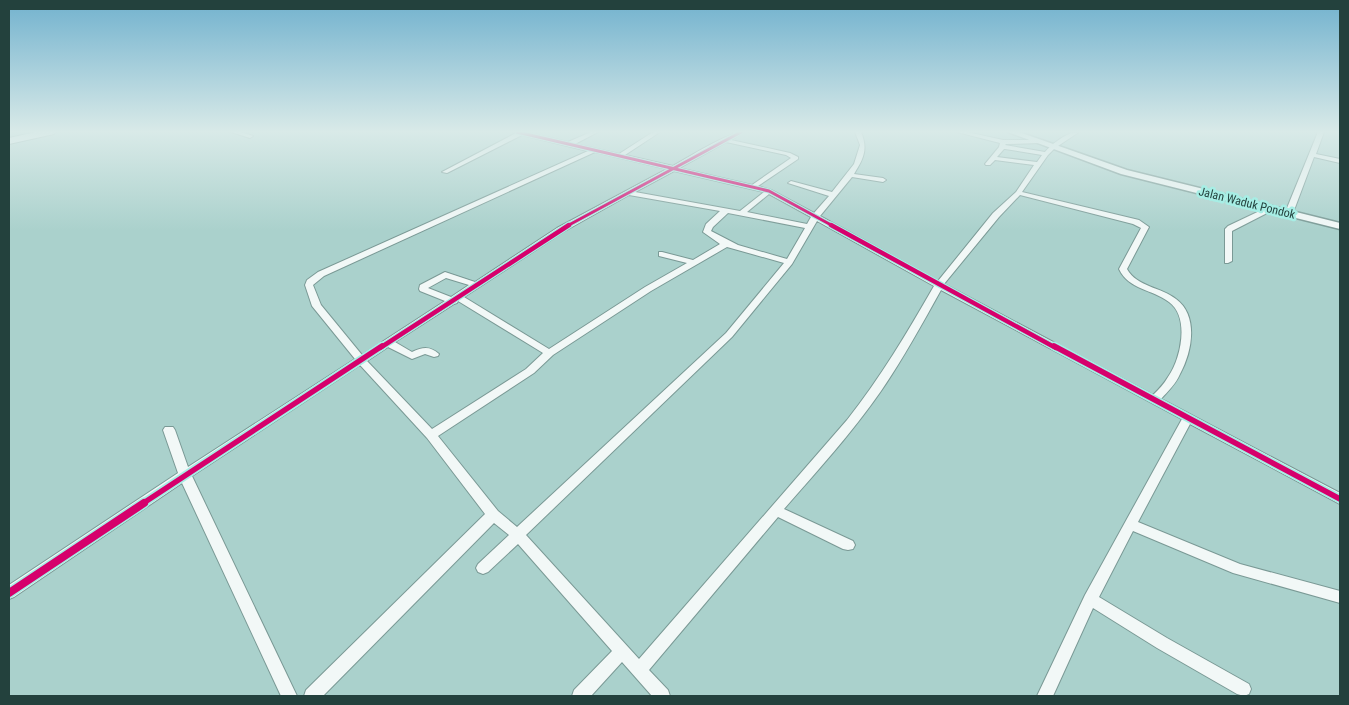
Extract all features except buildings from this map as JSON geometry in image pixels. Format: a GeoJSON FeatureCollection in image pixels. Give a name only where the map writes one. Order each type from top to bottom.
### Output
{"type":"FeatureCollection","features":[{"type":"Feature","properties":{"kind":"street"},"geometry":{"type":"LineString","coordinates":[[445,172],[458,165]]}},
{"type":"Feature","properties":{"kind":"street"},"geometry":{"type":"LineString","coordinates":[[562,165],[321,274],[310,282],[309,285],[317,306],[361,360],[431,435],[493,515],[518,535],[662,696]]}},
{"type":"Feature","properties":{"kind":"street"},"geometry":{"type":"LineString","coordinates":[[659,165],[769,191],[939,285],[1340,499]]}},
{"type":"Feature","properties":{"kind":"street"},"geometry":{"type":"LineString","coordinates":[[9,593],[185,475],[564,228],[679,165]]}},
{"type":"Feature","properties":{"kind":"street"},"geometry":{"type":"LineString","coordinates":[[753,187],[786,165]]}},
{"type":"Feature","properties":{"kind":"street"},"geometry":{"type":"LineString","coordinates":[[483,568],[729,334],[788,262],[816,216],[857,165]]}},
{"type":"Feature","properties":{"kind":"street"},"geometry":{"type":"LineString","coordinates":[[639,670],[851,423],[877,389],[899,355],[939,285],[996,215],[1018,193],[1037,165]]}},
{"type":"Feature","properties":{"kind":"street","name":"Jalan Waduk Pondok"},"geometry":{"type":"LineString","coordinates":[[1104,165],[1124,172],[1340,226]]}},
{"type":"Feature","properties":{"kind":"street"},"geometry":{"type":"LineString","coordinates":[[1289,213],[1308,165]]}},
{"type":"Feature","properties":{"kind":"street"},"geometry":{"type":"LineString","coordinates":[[850,175],[883,180]]}},
{"type":"Feature","properties":{"kind":"street"},"geometry":{"type":"LineString","coordinates":[[791,182],[833,195]]}},
{"type":"Feature","properties":{"kind":"street"},"geometry":{"type":"LineString","coordinates":[[741,213],[769,191]]}},
{"type":"Feature","properties":{"kind":"street"},"geometry":{"type":"LineString","coordinates":[[627,193],[809,227]]}},
{"type":"Feature","properties":{"kind":"street"},"geometry":{"type":"LineString","coordinates":[[1018,193],[1136,222],[1145,227],[1123,269],[1125,275],[1175,301],[1186,321],[1186,338],[1175,374],[1154,400]]}},
{"type":"Feature","properties":{"kind":"street"},"geometry":{"type":"LineString","coordinates":[[1228,261],[1228,231],[1241,222],[1271,208]]}},
{"type":"Feature","properties":{"kind":"street"},"geometry":{"type":"LineString","coordinates":[[726,210],[708,226],[707,232],[726,244],[788,262]]}},
{"type":"Feature","properties":{"kind":"street"},"geometry":{"type":"LineString","coordinates":[[431,435],[501,392],[549,353],[648,289],[726,244]]}},
{"type":"Feature","properties":{"kind":"street"},"geometry":{"type":"LineString","coordinates":[[662,254],[695,263]]}},
{"type":"Feature","properties":{"kind":"street"},"geometry":{"type":"LineString","coordinates":[[477,285],[445,276],[422,289],[456,299],[549,353]]}},
{"type":"Feature","properties":{"kind":"street"},"geometry":{"type":"LineString","coordinates":[[389,343],[412,356],[425,350],[434,354]]}},
{"type":"Feature","properties":{"kind":"street"},"geometry":{"type":"LineString","coordinates":[[1045,696],[1090,599],[1132,525],[1188,418]]}},
{"type":"Feature","properties":{"kind":"street"},"geometry":{"type":"LineString","coordinates":[[169,430],[185,475],[289,696]]}},
{"type":"Feature","properties":{"kind":"street"},"geometry":{"type":"LineString","coordinates":[[776,511],[848,546]]}},
{"type":"Feature","properties":{"kind":"street"},"geometry":{"type":"LineString","coordinates":[[312,696],[493,515]]}},
{"type":"Feature","properties":{"kind":"street"},"geometry":{"type":"LineString","coordinates":[[1132,525],[1238,569],[1340,597]]}},
{"type":"Feature","properties":{"kind":"street"},"geometry":{"type":"LineString","coordinates":[[1090,599],[1243,689]]}},
{"type":"Feature","properties":{"kind":"street"},"geometry":{"type":"LineString","coordinates":[[580,696],[622,651]]}},
{"type":"Feature","properties":{"kind":"cycle path"},"geometry":{"type":"LineString","coordinates":[[658,165],[769,191],[939,285],[1340,499]]}},
{"type":"Feature","properties":{"kind":"cycle path"},"geometry":{"type":"LineString","coordinates":[[9,593],[185,475],[560,230],[680,165]]}}]}
